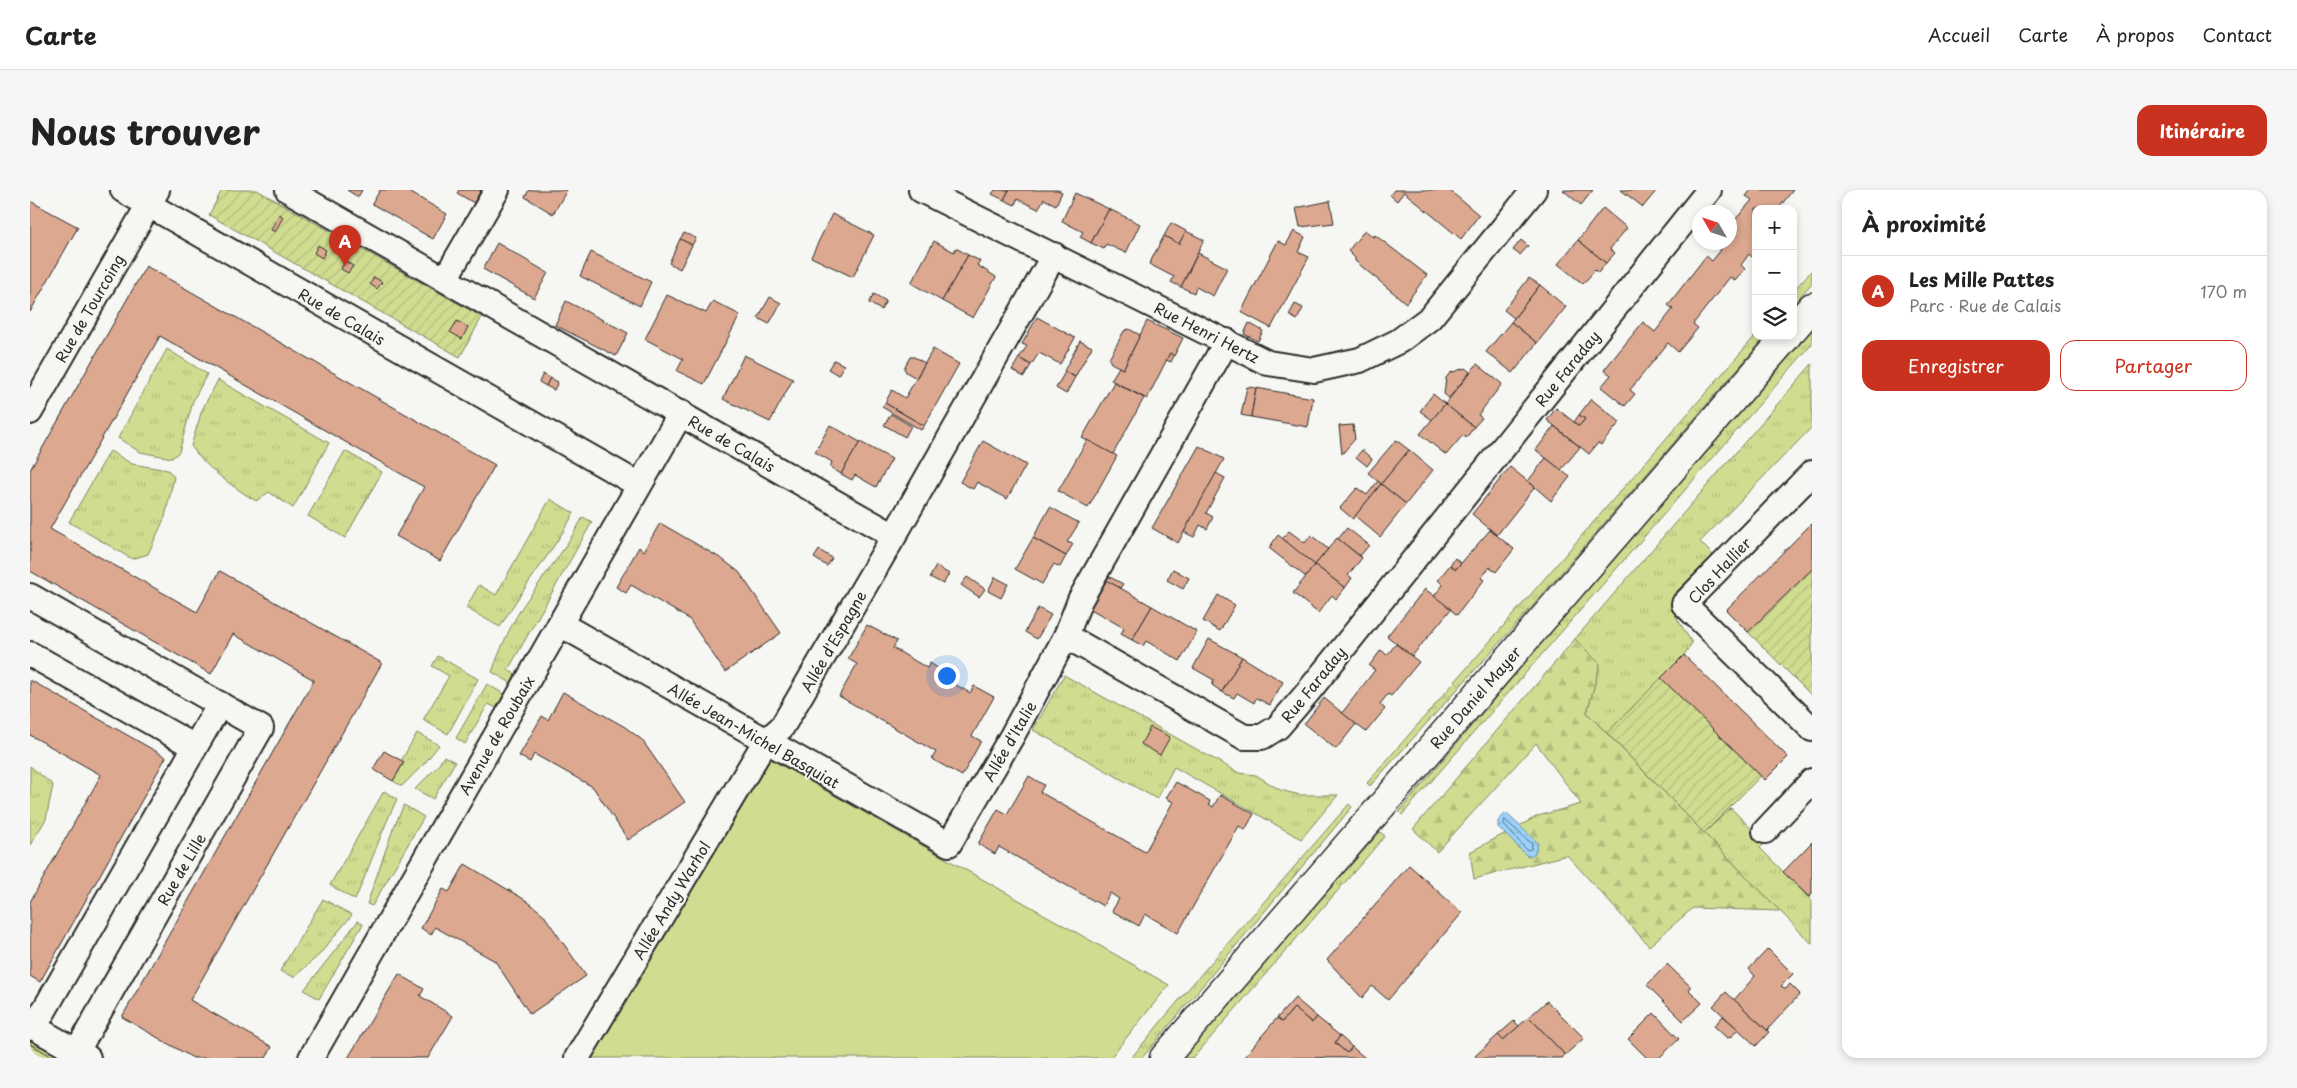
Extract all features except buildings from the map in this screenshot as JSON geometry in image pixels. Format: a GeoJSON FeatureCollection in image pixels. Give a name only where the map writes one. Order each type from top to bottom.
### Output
{"type":"FeatureCollection","features":[{"type":"Feature","properties":{"kind":"main road"},"geometry":{"type":"LineString","coordinates":[[1797,324],[1812,307]]}},
{"type":"Feature","properties":{"kind":"main road","name":"Rue Daniel Mayer"},"geometry":{"type":"LineString","coordinates":[[1164,1058],[1784,340]]}},
{"type":"Feature","properties":{"kind":"street","name":"Rue de Calais"},"geometry":{"type":"LineString","coordinates":[[123,190],[153,197],[640,485]]}},
{"type":"Feature","properties":{"kind":"street","name":"Rue de Calais"},"geometry":{"type":"LineString","coordinates":[[288,190],[894,536]]}},
{"type":"Feature","properties":{"kind":"street"},"geometry":{"type":"LineString","coordinates":[[446,279],[497,190]]}},
{"type":"Feature","properties":{"kind":"street","name":"Rue Henri Hertz"},"geometry":{"type":"LineString","coordinates":[[921,190],[1268,363],[1314,370],[1360,360],[1399,341],[1430,318],[1534,190]]}},
{"type":"Feature","properties":{"kind":"street","name":"Rue Faraday"},"geometry":{"type":"LineString","coordinates":[[1066,636],[1244,737],[1262,737],[1278,727],[1709,190]]}},
{"type":"Feature","properties":{"kind":"street","name":"Rue de Tourcoing"},"geometry":{"type":"LineString","coordinates":[[30,412],[153,197]]}},
{"type":"Feature","properties":{"kind":"street"},"geometry":{"type":"LineString","coordinates":[[894,536],[1054,255]]}},
{"type":"Feature","properties":{"kind":"street"},"geometry":{"type":"LineString","coordinates":[[1066,636],[1080,600],[1227,341]]}},
{"type":"Feature","properties":{"kind":"street","name":"Avenue de Roubaix"},"geometry":{"type":"LineString","coordinates":[[311,1058],[681,413]]}},
{"type":"Feature","properties":{"kind":"street","name":"Clos Hallier"},"geometry":{"type":"LineString","coordinates":[[1812,473],[1684,604],[1812,729]]}},
{"type":"Feature","properties":{"kind":"street","name":"Allée d'Espagne"},"geometry":{"type":"LineString","coordinates":[[765,742],[782,727],[894,536]]}},
{"type":"Feature","properties":{"kind":"street","name":"Rue de Lille"},"geometry":{"type":"LineString","coordinates":[[30,596],[262,728],[83,1055]]}},
{"type":"Feature","properties":{"kind":"street","name":"Allée Jean-Michel Basquiat"},"geometry":{"type":"LineString","coordinates":[[560,624],[765,742],[949,844]]}},
{"type":"Feature","properties":{"kind":"street","name":"Allée d'Italie"},"geometry":{"type":"LineString","coordinates":[[949,844],[1022,720],[1066,636]]}},
{"type":"Feature","properties":{"kind":"street"},"geometry":{"type":"LineString","coordinates":[[30,654],[195,748]]}},
{"type":"Feature","properties":{"kind":"street"},"geometry":{"type":"LineString","coordinates":[[83,1055],[32,1026],[220,704]]}},
{"type":"Feature","properties":{"kind":"street","name":"Allée Andy Warhol"},"geometry":{"type":"LineString","coordinates":[[577,1058],[765,742]]}},
{"type":"Feature","properties":{"kind":"street"},"geometry":{"type":"LineString","coordinates":[[1765,831],[1812,782]]}},
{"type":"Feature","properties":{"kind":"green space"},"geometry":{"type":"Polygon","coordinates":[[[222,190],[257,190],[482,317],[460,357],[209,215],[222,190]]]}},
{"type":"Feature","properties":{"kind":"green space"},"geometry":{"type":"Polygon","coordinates":[[[1812,270],[1812,283],[1797,300],[1797,287],[1812,270]]]}},
{"type":"Feature","properties":{"kind":"green space"},"geometry":{"type":"Polygon","coordinates":[[[1812,330],[1812,344],[1402,815],[1399,812],[1577,601],[1812,330]]]}},
{"type":"Feature","properties":{"kind":"green space"},"geometry":{"type":"Polygon","coordinates":[[[1752,340],[1763,340],[1529,610],[1370,786],[1367,783],[1752,340]]]}},
{"type":"Feature","properties":{"kind":"green space"},"geometry":{"type":"Polygon","coordinates":[[[167,349],[207,374],[193,401],[179,452],[172,458],[140,452],[118,438],[167,349]]]}},
{"type":"Feature","properties":{"kind":"green space"},"geometry":{"type":"Polygon","coordinates":[[[1812,364],[1812,427],[1700,542],[1713,555],[1673,595],[1675,615],[1692,643],[1684,655],[1607,733],[1587,713],[1600,664],[1575,639],[1812,364]]]}},
{"type":"Feature","properties":{"kind":"green space"},"geometry":{"type":"Polygon","coordinates":[[[218,380],[329,443],[293,508],[269,492],[256,501],[213,470],[191,446],[202,410],[218,380]]]}},
{"type":"Feature","properties":{"kind":"green space"},"geometry":{"type":"Polygon","coordinates":[[[110,451],[132,464],[168,470],[174,477],[165,517],[148,554],[132,559],[69,522],[110,451]]]}},
{"type":"Feature","properties":{"kind":"green space"},"geometry":{"type":"Polygon","coordinates":[[[345,451],[382,472],[345,538],[308,516],[345,451]]]}},
{"type":"Feature","properties":{"kind":"green space"},"geometry":{"type":"Polygon","coordinates":[[[550,499],[574,513],[500,627],[466,608],[479,585],[496,595],[550,499]]]}},
{"type":"Feature","properties":{"kind":"green space"},"geometry":{"type":"Polygon","coordinates":[[[583,517],[592,522],[508,670],[515,674],[511,683],[492,672],[503,644],[522,608],[564,549],[583,517]]]}},
{"type":"Feature","properties":{"kind":"green space"},"geometry":{"type":"Polygon","coordinates":[[[1812,569],[1812,696],[1748,632],[1812,569]]]}},
{"type":"Feature","properties":{"kind":"green space"},"geometry":{"type":"Polygon","coordinates":[[[1575,639],[1600,664],[1587,713],[1780,911],[1693,908],[1649,946],[1567,855],[1474,879],[1470,852],[1538,816],[1581,804],[1536,743],[1437,852],[1413,829],[1575,639]]]}},
{"type":"Feature","properties":{"kind":"green space"},"geometry":{"type":"Polygon","coordinates":[[[438,656],[478,679],[448,734],[423,720],[449,676],[432,666],[438,656]]]}},
{"type":"Feature","properties":{"kind":"green space"},"geometry":{"type":"Polygon","coordinates":[[[1064,675],[1239,773],[1256,775],[1280,790],[1300,795],[1338,795],[1301,839],[1174,767],[1157,799],[1033,730],[1064,675]]]}},
{"type":"Feature","properties":{"kind":"green space"},"geometry":{"type":"Polygon","coordinates":[[[1661,678],[1761,776],[1704,833],[1607,733],[1661,678]]]}},
{"type":"Feature","properties":{"kind":"green space"},"geometry":{"type":"Polygon","coordinates":[[[487,684],[504,694],[497,708],[488,704],[465,744],[456,738],[487,684]]]}},
{"type":"Feature","properties":{"kind":"green space"},"geometry":{"type":"Polygon","coordinates":[[[417,733],[439,745],[424,764],[402,786],[393,781],[404,763],[401,761],[417,733]]]}},
{"type":"Feature","properties":{"kind":"green space"},"geometry":{"type":"Polygon","coordinates":[[[444,756],[455,762],[433,799],[415,789],[438,766],[444,756]]]}},
{"type":"Feature","properties":{"kind":"green space"},"geometry":{"type":"Polygon","coordinates":[[[770,759],[1169,985],[1110,1058],[591,1058],[770,759]]]}},
{"type":"Feature","properties":{"kind":"green space"},"geometry":{"type":"Polygon","coordinates":[[[30,766],[53,785],[46,819],[30,845],[30,766]]]}},
{"type":"Feature","properties":{"kind":"green space"},"geometry":{"type":"Polygon","coordinates":[[[384,791],[397,799],[355,900],[330,885],[384,791]]]}},
{"type":"Feature","properties":{"kind":"green space"},"geometry":{"type":"Polygon","coordinates":[[[1349,804],[1352,807],[1142,1058],[1131,1058],[1190,987],[1349,804]]]}},
{"type":"Feature","properties":{"kind":"green space"},"geometry":{"type":"Polygon","coordinates":[[[404,805],[424,817],[372,906],[367,904],[393,829],[404,805]]]}},
{"type":"Feature","properties":{"kind":"green space"},"geometry":{"type":"Polygon","coordinates":[[[1731,808],[1765,843],[1760,848],[1812,901],[1812,944],[1704,833],[1731,808]]]}},
{"type":"Feature","properties":{"kind":"green space"},"geometry":{"type":"Polygon","coordinates":[[[1380,832],[1385,836],[1193,1058],[1181,1058],[1380,832]]]}},
{"type":"Feature","properties":{"kind":"green space"},"geometry":{"type":"Polygon","coordinates":[[[323,899],[352,915],[319,955],[294,977],[280,971],[323,899]]]}},
{"type":"Feature","properties":{"kind":"green space"},"geometry":{"type":"Polygon","coordinates":[[[358,921],[363,924],[319,999],[304,990],[358,921]]]}},
{"type":"Feature","properties":{"kind":"green space"},"geometry":{"type":"Polygon","coordinates":[[[30,1034],[72,1058],[30,1058],[30,1034]]]}},
{"type":"Feature","properties":{"kind":"water"},"geometry":{"type":"Polygon","coordinates":[[[1506,813],[1538,843],[1535,853],[1530,856],[1526,855],[1498,827],[1498,821],[1506,813]]]}},
{"type":"Feature","properties":{"kind":"tram line"},"geometry":{"type":"LineString","coordinates":[[30,1044],[55,1058]]}},
{"type":"Feature","properties":{"kind":"place","name":"Les Mille Pattes"},"geometry":{"type":"Point","coordinates":[345,266]}}]}
